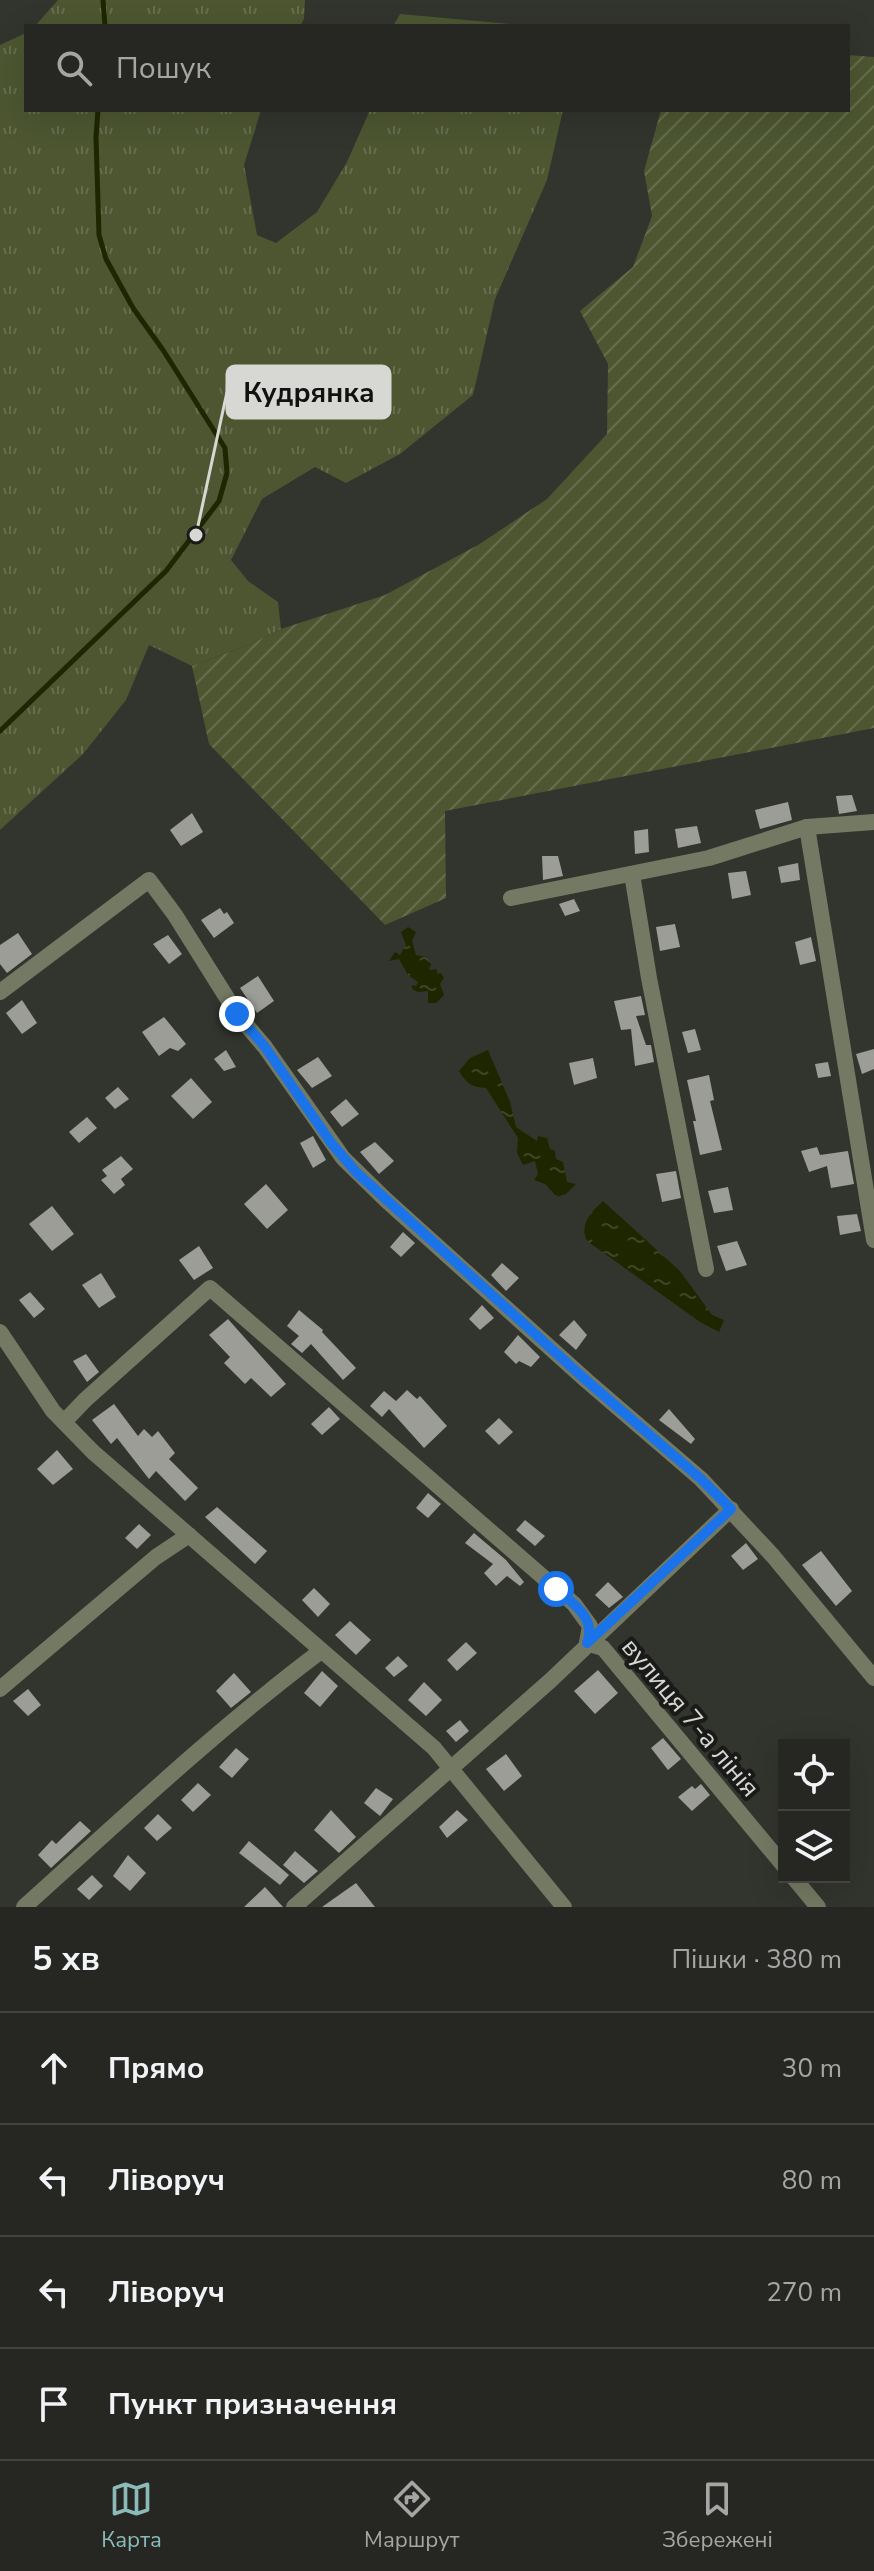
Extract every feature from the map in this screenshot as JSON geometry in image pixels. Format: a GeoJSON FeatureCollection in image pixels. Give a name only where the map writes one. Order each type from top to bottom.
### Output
{"type":"FeatureCollection","features":[{"type":"Feature","properties":{"kind":"street"},"geometry":{"type":"LineString","coordinates":[[511,898],[709,858],[807,827],[874,822]]}},
{"type":"Feature","properties":{"kind":"street"},"geometry":{"type":"LineString","coordinates":[[807,827],[874,1240]]}},
{"type":"Feature","properties":{"kind":"street"},"geometry":{"type":"LineString","coordinates":[[632,874],[649,978],[706,1269]]}},
{"type":"Feature","properties":{"kind":"street"},"geometry":{"type":"LineString","coordinates":[[0,992],[149,880],[175,915],[237,1014],[265,1047],[343,1158],[587,1381],[701,1479],[731,1509],[874,1678]]}},
{"type":"Feature","properties":{"kind":"street"},"geometry":{"type":"LineString","coordinates":[[64,1422],[210,1288],[574,1604],[590,1626],[587,1643]]}},
{"type":"Feature","properties":{"kind":"street"},"geometry":{"type":"LineString","coordinates":[[0,1332],[53,1411],[93,1452],[434,1748],[564,1907]]}},
{"type":"Feature","properties":{"kind":"street"},"geometry":{"type":"LineString","coordinates":[[294,1907],[551,1680],[731,1509]]}},
{"type":"Feature","properties":{"kind":"street"},"geometry":{"type":"LineString","coordinates":[[0,1689],[156,1557],[189,1535]]}},
{"type":"Feature","properties":{"kind":"street","name":"вулиця 7-а лінія"},"geometry":{"type":"LineString","coordinates":[[587,1643],[603,1648],[778,1859]]}},
{"type":"Feature","properties":{"kind":"street"},"geometry":{"type":"LineString","coordinates":[[24,1907],[148,1795],[277,1684],[321,1651]]}},
{"type":"Feature","properties":{"kind":"street"},"geometry":{"type":"LineString","coordinates":[[798,1883],[818,1907]]}},
{"type":"Feature","properties":{"kind":"green space"},"geometry":{"type":"Polygon","coordinates":[[[58,0],[305,0],[301,24],[37,24],[58,0]]]}},
{"type":"Feature","properties":{"kind":"green space"},"geometry":{"type":"Polygon","coordinates":[[[400,14],[510,24],[394,24],[400,14]]]}},
{"type":"Feature","properties":{"kind":"green space"},"geometry":{"type":"Polygon","coordinates":[[[24,34],[24,112],[260,112],[244,165],[257,235],[276,243],[317,212],[347,162],[369,112],[563,112],[547,180],[495,299],[473,395],[400,454],[346,483],[315,467],[262,499],[231,560],[248,581],[278,602],[281,629],[249,645],[192,666],[149,645],[126,700],[83,754],[0,830],[0,45],[24,34]]]}},
{"type":"Feature","properties":{"kind":"green space"},"geometry":{"type":"Polygon","coordinates":[[[850,55],[874,57],[874,728],[445,811],[446,898],[385,925],[209,744],[192,666],[249,645],[281,629],[385,595],[478,545],[547,499],[607,434],[608,364],[580,311],[633,267],[652,216],[644,171],[660,112],[850,112],[850,55]]]}},
{"type":"Feature","properties":{"kind":"water"},"geometry":{"type":"Polygon","coordinates":[[[408,927],[416,932],[412,941],[416,955],[426,957],[431,964],[429,970],[437,969],[437,974],[441,973],[444,978],[440,984],[444,995],[436,1003],[428,1003],[428,991],[412,989],[412,985],[416,986],[418,982],[408,975],[399,959],[389,961],[395,952],[400,955],[406,945],[401,932],[408,927]]]}},
{"type":"Feature","properties":{"kind":"water"},"geometry":{"type":"Polygon","coordinates":[[[488,1050],[510,1102],[516,1127],[537,1141],[538,1136],[547,1138],[556,1159],[563,1162],[567,1182],[576,1184],[566,1194],[557,1197],[545,1184],[534,1180],[538,1174],[535,1161],[523,1165],[517,1153],[518,1138],[486,1088],[470,1084],[459,1071],[470,1058],[488,1050]]]}},
{"type":"Feature","properties":{"kind":"water"},"geometry":{"type":"Polygon","coordinates":[[[603,1201],[680,1271],[712,1315],[724,1320],[719,1332],[700,1322],[587,1241],[585,1224],[603,1201]]]}},
{"type":"Feature","properties":{"kind":"building"},"geometry":{"type":"Polygon","coordinates":[[[852,795],[857,811],[839,814],[836,796],[852,795]]]}},
{"type":"Feature","properties":{"kind":"building"},"geometry":{"type":"Polygon","coordinates":[[[788,802],[792,820],[760,829],[755,810],[788,802]]]}},
{"type":"Feature","properties":{"kind":"building"},"geometry":{"type":"Polygon","coordinates":[[[192,813],[203,832],[181,846],[170,830],[192,813]]]}},
{"type":"Feature","properties":{"kind":"building"},"geometry":{"type":"Polygon","coordinates":[[[697,826],[701,843],[678,848],[675,829],[697,826]]]}},
{"type":"Feature","properties":{"kind":"building"},"geometry":{"type":"Polygon","coordinates":[[[648,829],[649,852],[635,854],[634,831],[648,829]]]}},
{"type":"Feature","properties":{"kind":"building"},"geometry":{"type":"Polygon","coordinates":[[[542,856],[558,856],[563,876],[543,880],[542,856]]]}},
{"type":"Feature","properties":{"kind":"building"},"geometry":{"type":"Polygon","coordinates":[[[798,863],[800,880],[781,883],[778,867],[798,863]]]}},
{"type":"Feature","properties":{"kind":"building"},"geometry":{"type":"Polygon","coordinates":[[[746,871],[751,895],[732,899],[728,873],[746,871]]]}},
{"type":"Feature","properties":{"kind":"building"},"geometry":{"type":"Polygon","coordinates":[[[574,899],[580,911],[565,916],[559,904],[574,899]]]}},
{"type":"Feature","properties":{"kind":"building"},"geometry":{"type":"Polygon","coordinates":[[[220,908],[234,923],[214,938],[201,920],[220,908]]]}},
{"type":"Feature","properties":{"kind":"building"},"geometry":{"type":"Polygon","coordinates":[[[675,924],[680,947],[660,951],[656,927],[675,924]]]}},
{"type":"Feature","properties":{"kind":"building"},"geometry":{"type":"Polygon","coordinates":[[[18,933],[32,954],[7,973],[0,964],[0,945],[18,933]]]}},
{"type":"Feature","properties":{"kind":"building"},"geometry":{"type":"Polygon","coordinates":[[[168,935],[182,954],[169,964],[153,944],[168,935]]]}},
{"type":"Feature","properties":{"kind":"building"},"geometry":{"type":"Polygon","coordinates":[[[811,937],[816,961],[800,965],[795,942],[811,937]]]}},
{"type":"Feature","properties":{"kind":"building"},"geometry":{"type":"Polygon","coordinates":[[[258,976],[274,1001],[257,1013],[240,988],[258,976]]]}},
{"type":"Feature","properties":{"kind":"building"},"geometry":{"type":"Polygon","coordinates":[[[641,996],[645,1015],[636,1016],[646,1045],[651,1045],[654,1062],[635,1066],[631,1029],[621,1030],[614,1001],[641,996]]]}},
{"type":"Feature","properties":{"kind":"building"},"geometry":{"type":"Polygon","coordinates":[[[22,1000],[37,1023],[22,1034],[6,1013],[22,1000]]]}},
{"type":"Feature","properties":{"kind":"building"},"geometry":{"type":"Polygon","coordinates":[[[164,1017],[186,1044],[178,1051],[170,1048],[159,1056],[142,1032],[164,1017]]]}},
{"type":"Feature","properties":{"kind":"building"},"geometry":{"type":"Polygon","coordinates":[[[695,1029],[701,1050],[688,1053],[682,1032],[695,1029]]]}},
{"type":"Feature","properties":{"kind":"building"},"geometry":{"type":"Polygon","coordinates":[[[874,1049],[874,1069],[862,1074],[856,1054],[874,1049]]]}},
{"type":"Feature","properties":{"kind":"building"},"geometry":{"type":"Polygon","coordinates":[[[226,1050],[236,1067],[224,1071],[214,1059],[226,1050]]]}},
{"type":"Feature","properties":{"kind":"building"},"geometry":{"type":"Polygon","coordinates":[[[318,1057],[332,1076],[312,1088],[297,1070],[318,1057]]]}},
{"type":"Feature","properties":{"kind":"building"},"geometry":{"type":"Polygon","coordinates":[[[593,1058],[597,1078],[574,1085],[569,1063],[593,1058]]]}},
{"type":"Feature","properties":{"kind":"building"},"geometry":{"type":"Polygon","coordinates":[[[828,1062],[831,1076],[818,1078],[815,1064],[828,1062]]]}},
{"type":"Feature","properties":{"kind":"building"},"geometry":{"type":"Polygon","coordinates":[[[709,1075],[714,1100],[710,1101],[722,1150],[700,1155],[687,1080],[709,1075]]]}},
{"type":"Feature","properties":{"kind":"building"},"geometry":{"type":"Polygon","coordinates":[[[191,1078],[212,1102],[193,1119],[171,1096],[191,1078]]]}},
{"type":"Feature","properties":{"kind":"building"},"geometry":{"type":"Polygon","coordinates":[[[118,1087],[129,1099],[115,1109],[105,1098],[118,1087]]]}},
{"type":"Feature","properties":{"kind":"building"},"geometry":{"type":"Polygon","coordinates":[[[346,1099],[359,1114],[342,1127],[330,1112],[346,1099]]]}},
{"type":"Feature","properties":{"kind":"building"},"geometry":{"type":"Polygon","coordinates":[[[87,1117],[97,1128],[79,1143],[69,1132],[87,1117]]]}},
{"type":"Feature","properties":{"kind":"building"},"geometry":{"type":"Polygon","coordinates":[[[313,1136],[326,1160],[313,1168],[300,1143],[313,1136]]]}},
{"type":"Feature","properties":{"kind":"building"},"geometry":{"type":"Polygon","coordinates":[[[375,1142],[394,1161],[379,1174],[360,1152],[375,1142]]]}},
{"type":"Feature","properties":{"kind":"building"},"geometry":{"type":"Polygon","coordinates":[[[817,1147],[820,1155],[848,1151],[854,1184],[831,1188],[827,1166],[809,1172],[801,1151],[817,1147]]]}},
{"type":"Feature","properties":{"kind":"building"},"geometry":{"type":"Polygon","coordinates":[[[121,1156],[133,1169],[121,1179],[125,1185],[114,1194],[101,1180],[107,1176],[102,1170],[121,1156]]]}},
{"type":"Feature","properties":{"kind":"building"},"geometry":{"type":"Polygon","coordinates":[[[676,1171],[681,1198],[662,1202],[656,1174],[676,1171]]]}},
{"type":"Feature","properties":{"kind":"building"},"geometry":{"type":"Polygon","coordinates":[[[266,1184],[288,1210],[267,1229],[244,1204],[266,1184]]]}},
{"type":"Feature","properties":{"kind":"building"},"geometry":{"type":"Polygon","coordinates":[[[728,1187],[733,1210],[714,1213],[708,1191],[728,1187]]]}},
{"type":"Feature","properties":{"kind":"building"},"geometry":{"type":"Polygon","coordinates":[[[52,1206],[74,1234],[52,1251],[29,1224],[52,1206]]]}},
{"type":"Feature","properties":{"kind":"building"},"geometry":{"type":"Polygon","coordinates":[[[857,1214],[861,1231],[840,1235],[837,1216],[857,1214]]]}},
{"type":"Feature","properties":{"kind":"building"},"geometry":{"type":"Polygon","coordinates":[[[403,1232],[415,1243],[401,1257],[390,1247],[403,1232]]]}},
{"type":"Feature","properties":{"kind":"building"},"geometry":{"type":"Polygon","coordinates":[[[737,1241],[747,1265],[726,1271],[717,1246],[737,1241]]]}},
{"type":"Feature","properties":{"kind":"building"},"geometry":{"type":"Polygon","coordinates":[[[199,1246],[213,1268],[194,1280],[179,1260],[199,1246]]]}},
{"type":"Feature","properties":{"kind":"building"},"geometry":{"type":"Polygon","coordinates":[[[502,1263],[519,1278],[506,1291],[491,1275],[502,1263]]]}},
{"type":"Feature","properties":{"kind":"building"},"geometry":{"type":"Polygon","coordinates":[[[101,1273],[116,1297],[99,1308],[82,1285],[101,1273]]]}},
{"type":"Feature","properties":{"kind":"building"},"geometry":{"type":"Polygon","coordinates":[[[30,1292],[45,1309],[34,1318],[19,1300],[30,1292]]]}},
{"type":"Feature","properties":{"kind":"building"},"geometry":{"type":"Polygon","coordinates":[[[482,1305],[494,1318],[480,1330],[469,1319],[482,1305]]]}},
{"type":"Feature","properties":{"kind":"building"},"geometry":{"type":"Polygon","coordinates":[[[299,1310],[323,1330],[356,1368],[343,1380],[311,1344],[302,1353],[291,1344],[299,1336],[287,1326],[299,1310]]]}},
{"type":"Feature","properties":{"kind":"building"},"geometry":{"type":"Polygon","coordinates":[[[228,1319],[286,1384],[271,1397],[251,1378],[245,1384],[224,1363],[230,1357],[209,1335],[228,1319]]]}},
{"type":"Feature","properties":{"kind":"building"},"geometry":{"type":"Polygon","coordinates":[[[574,1320],[587,1335],[576,1350],[559,1335],[574,1320]]]}},
{"type":"Feature","properties":{"kind":"building"},"geometry":{"type":"Polygon","coordinates":[[[518,1335],[540,1357],[531,1367],[519,1361],[516,1364],[504,1352],[518,1335]]]}},
{"type":"Feature","properties":{"kind":"building"},"geometry":{"type":"Polygon","coordinates":[[[86,1354],[99,1372],[87,1382],[73,1361],[86,1354]]]}},
{"type":"Feature","properties":{"kind":"building"},"geometry":{"type":"Polygon","coordinates":[[[407,1390],[417,1399],[420,1396],[447,1426],[424,1448],[389,1409],[382,1417],[370,1406],[384,1391],[396,1401],[407,1390]]]}},
{"type":"Feature","properties":{"kind":"building"},"geometry":{"type":"Polygon","coordinates":[[[114,1404],[138,1436],[144,1429],[152,1437],[158,1431],[175,1453],[169,1459],[198,1488],[185,1501],[156,1471],[149,1479],[117,1438],[111,1444],[92,1420],[114,1404]]]}},
{"type":"Feature","properties":{"kind":"building"},"geometry":{"type":"Polygon","coordinates":[[[329,1407],[340,1419],[322,1435],[311,1424],[329,1407]]]}},
{"type":"Feature","properties":{"kind":"building"},"geometry":{"type":"Polygon","coordinates":[[[669,1409],[695,1439],[691,1444],[659,1420],[669,1409]]]}},
{"type":"Feature","properties":{"kind":"building"},"geometry":{"type":"Polygon","coordinates":[[[499,1418],[513,1432],[499,1445],[485,1431],[499,1418]]]}},
{"type":"Feature","properties":{"kind":"building"},"geometry":{"type":"Polygon","coordinates":[[[57,1450],[73,1469],[53,1485],[37,1469],[57,1450]]]}},
{"type":"Feature","properties":{"kind":"building"},"geometry":{"type":"Polygon","coordinates":[[[428,1493],[441,1504],[428,1518],[416,1508],[428,1493]]]}},
{"type":"Feature","properties":{"kind":"building"},"geometry":{"type":"Polygon","coordinates":[[[217,1507],[267,1551],[255,1564],[205,1517],[217,1507]]]}},
{"type":"Feature","properties":{"kind":"building"},"geometry":{"type":"Polygon","coordinates":[[[525,1520],[545,1536],[535,1546],[516,1530],[525,1520]]]}},
{"type":"Feature","properties":{"kind":"building"},"geometry":{"type":"Polygon","coordinates":[[[139,1524],[151,1535],[137,1549],[125,1538],[139,1524]]]}},
{"type":"Feature","properties":{"kind":"building"},"geometry":{"type":"Polygon","coordinates":[[[474,1533],[506,1560],[524,1582],[520,1586],[507,1576],[496,1586],[484,1573],[493,1564],[465,1543],[474,1533]]]}},
{"type":"Feature","properties":{"kind":"building"},"geometry":{"type":"Polygon","coordinates":[[[746,1543],[758,1559],[743,1570],[731,1556],[746,1543]]]}},
{"type":"Feature","properties":{"kind":"building"},"geometry":{"type":"Polygon","coordinates":[[[821,1551],[852,1591],[836,1606],[802,1565],[821,1551]]]}},
{"type":"Feature","properties":{"kind":"building"},"geometry":{"type":"Polygon","coordinates":[[[608,1582],[623,1597],[609,1608],[595,1595],[608,1582]]]}},
{"type":"Feature","properties":{"kind":"building"},"geometry":{"type":"Polygon","coordinates":[[[314,1588],[330,1604],[318,1617],[302,1600],[314,1588]]]}},
{"type":"Feature","properties":{"kind":"building"},"geometry":{"type":"Polygon","coordinates":[[[350,1621],[371,1640],[356,1655],[335,1635],[350,1621]]]}},
{"type":"Feature","properties":{"kind":"building"},"geometry":{"type":"Polygon","coordinates":[[[466,1642],[477,1653],[457,1671],[447,1660],[466,1642]]]}},
{"type":"Feature","properties":{"kind":"building"},"geometry":{"type":"Polygon","coordinates":[[[398,1656],[408,1666],[394,1677],[385,1668],[398,1656]]]}},
{"type":"Feature","properties":{"kind":"building"},"geometry":{"type":"Polygon","coordinates":[[[598,1670],[618,1693],[595,1714],[574,1691],[598,1670]]]}},
{"type":"Feature","properties":{"kind":"building"},"geometry":{"type":"Polygon","coordinates":[[[322,1671],[338,1686],[320,1707],[304,1693],[322,1671]]]}},
{"type":"Feature","properties":{"kind":"building"},"geometry":{"type":"Polygon","coordinates":[[[234,1673],[251,1692],[231,1708],[216,1691],[234,1673]]]}},
{"type":"Feature","properties":{"kind":"building"},"geometry":{"type":"Polygon","coordinates":[[[424,1682],[442,1700],[426,1716],[408,1700],[424,1682]]]}},
{"type":"Feature","properties":{"kind":"building"},"geometry":{"type":"Polygon","coordinates":[[[28,1689],[41,1705],[28,1716],[13,1701],[28,1689]]]}},
{"type":"Feature","properties":{"kind":"building"},"geometry":{"type":"Polygon","coordinates":[[[460,1720],[469,1731],[456,1742],[446,1731],[460,1720]]]}},
{"type":"Feature","properties":{"kind":"building"},"geometry":{"type":"Polygon","coordinates":[[[663,1738],[681,1759],[668,1770],[651,1748],[663,1738]]]}},
{"type":"Feature","properties":{"kind":"building"},"geometry":{"type":"Polygon","coordinates":[[[236,1748],[249,1759],[232,1778],[219,1767],[236,1748]]]}},
{"type":"Feature","properties":{"kind":"building"},"geometry":{"type":"Polygon","coordinates":[[[506,1754],[522,1776],[504,1791],[486,1769],[506,1754]]]}},
{"type":"Feature","properties":{"kind":"building"},"geometry":{"type":"Polygon","coordinates":[[[198,1783],[211,1795],[193,1812],[181,1800],[198,1783]]]}},
{"type":"Feature","properties":{"kind":"building"},"geometry":{"type":"Polygon","coordinates":[[[701,1784],[710,1795],[692,1811],[678,1797],[692,1786],[695,1789],[701,1784]]]}},
{"type":"Feature","properties":{"kind":"building"},"geometry":{"type":"Polygon","coordinates":[[[376,1788],[393,1799],[380,1816],[364,1803],[376,1788]]]}},
{"type":"Feature","properties":{"kind":"building"},"geometry":{"type":"Polygon","coordinates":[[[331,1810],[356,1837],[339,1853],[314,1830],[331,1810]]]}},
{"type":"Feature","properties":{"kind":"building"},"geometry":{"type":"Polygon","coordinates":[[[457,1810],[468,1820],[447,1838],[439,1827],[457,1810]]]}},
{"type":"Feature","properties":{"kind":"building"},"geometry":{"type":"Polygon","coordinates":[[[158,1814],[172,1828],[157,1841],[144,1828],[158,1814]]]}},
{"type":"Feature","properties":{"kind":"building"},"geometry":{"type":"Polygon","coordinates":[[[80,1821],[91,1831],[51,1868],[38,1855],[52,1840],[56,1844],[80,1821]]]}},
{"type":"Feature","properties":{"kind":"building"},"geometry":{"type":"Polygon","coordinates":[[[249,1841],[289,1875],[280,1885],[239,1853],[249,1841]]]}},
{"type":"Feature","properties":{"kind":"building"},"geometry":{"type":"Polygon","coordinates":[[[295,1851],[318,1871],[304,1883],[283,1865],[295,1851]]]}},
{"type":"Feature","properties":{"kind":"building"},"geometry":{"type":"Polygon","coordinates":[[[128,1855],[146,1873],[130,1891],[113,1876],[128,1855]]]}},
{"type":"Feature","properties":{"kind":"building"},"geometry":{"type":"Polygon","coordinates":[[[92,1875],[103,1886],[89,1900],[77,1889],[92,1875]]]}},
{"type":"Feature","properties":{"kind":"building"},"geometry":{"type":"Polygon","coordinates":[[[356,1883],[375,1907],[322,1907],[356,1883]]]}},
{"type":"Feature","properties":{"kind":"building"},"geometry":{"type":"Polygon","coordinates":[[[265,1887],[283,1907],[244,1907],[265,1887]]]}},
{"type":"Feature","properties":{"kind":"waterway"},"geometry":{"type":"LineString","coordinates":[[103,0],[105,24]]}},
{"type":"Feature","properties":{"kind":"waterway"},"geometry":{"type":"LineString","coordinates":[[0,731],[166,571],[219,501],[227,473],[225,448],[133,308],[106,259],[99,235],[98,112]]}},
{"type":"Feature","properties":{"kind":"place","name":"Кудрянка"},"geometry":{"type":"Point","coordinates":[196,535]}},
{"type":"Feature","properties":{"kind":"route"},"geometry":{"type":"LineString","coordinates":[[237,1014],[265,1047],[332,1144],[357,1173],[731,1509],[587,1643],[591,1634],[584,1615],[556,1589]]}}]}
